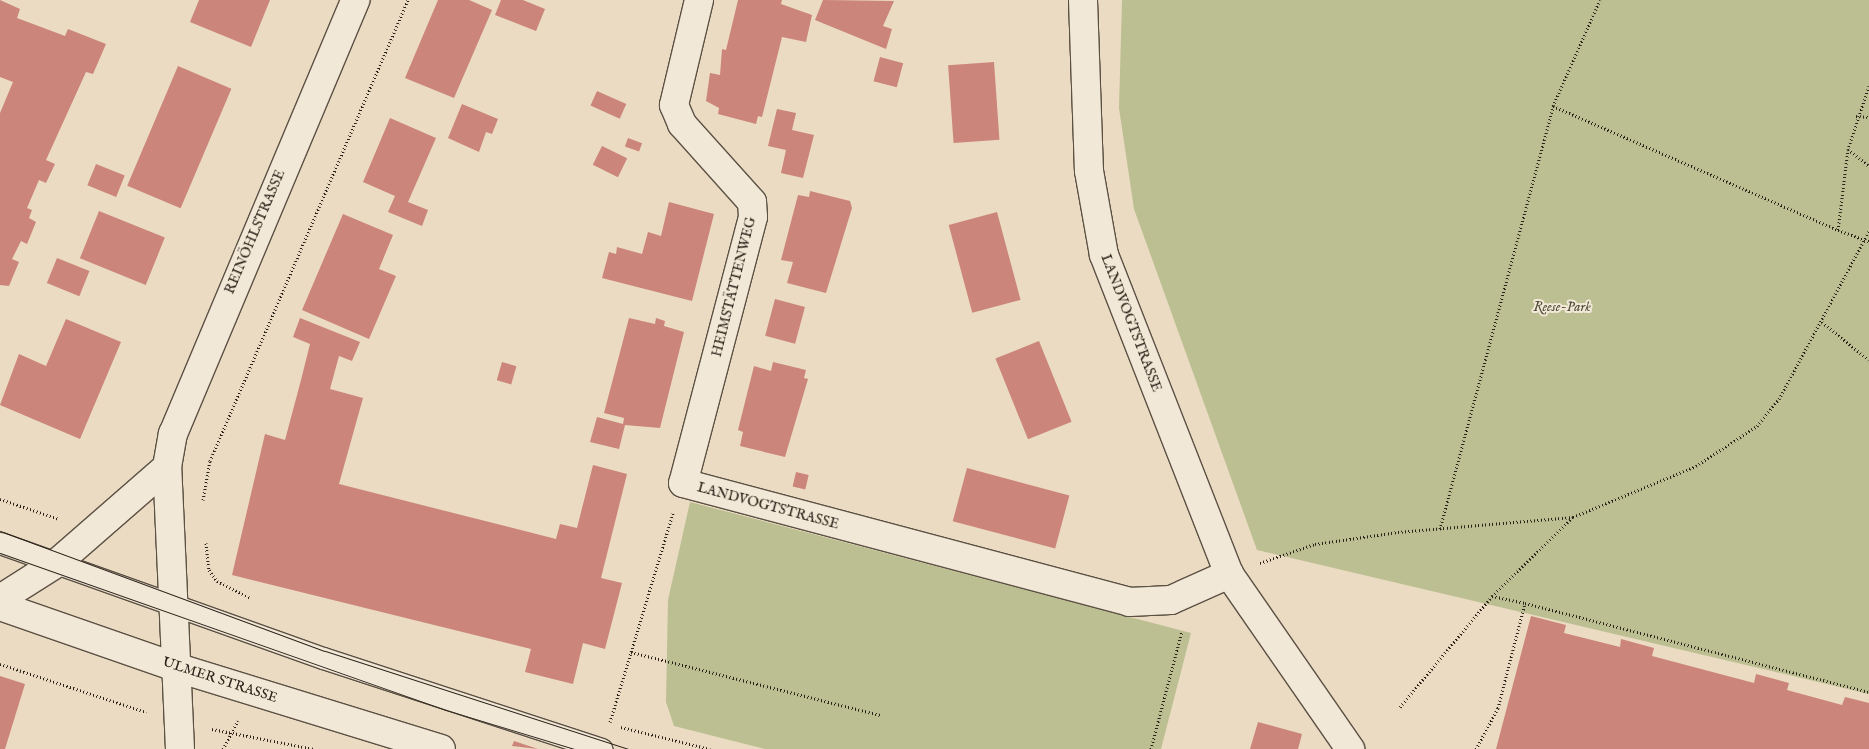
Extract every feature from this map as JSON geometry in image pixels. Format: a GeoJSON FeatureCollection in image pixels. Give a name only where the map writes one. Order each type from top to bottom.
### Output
{"type":"FeatureCollection","features":[{"type":"Feature","properties":{"kind":"street","name":"REINÖHLSTRASSE"},"geometry":{"type":"LineString","coordinates":[[180,749],[182,720],[173,604],[166,467],[173,434],[205,348],[355,0]]}},
{"type":"Feature","properties":{"kind":"street","name":"HEIMSTÄTTENWEG"},"geometry":{"type":"LineString","coordinates":[[683,483],[753,217],[752,202],[682,124],[674,106],[699,0]]}},
{"type":"Feature","properties":{"kind":"street","name":"LANDVOGTSTRASSE"},"geometry":{"type":"LineString","coordinates":[[1083,0],[1089,171],[1104,255],[1229,574],[1350,749]]}},
{"type":"Feature","properties":{"kind":"street"},"geometry":{"type":"LineString","coordinates":[[0,599],[57,563],[166,467]]}},
{"type":"Feature","properties":{"kind":"street","name":"LANDVOGTSTRASSE"},"geometry":{"type":"LineString","coordinates":[[683,483],[1129,602],[1171,600],[1229,574]]}},
{"type":"Feature","properties":{"kind":"street","name":"ULMER STRASSE"},"geometry":{"type":"LineString","coordinates":[[0,606],[178,668],[441,749]]}},
{"type":"Feature","properties":{"kind":"lane"},"geometry":{"type":"LineString","coordinates":[[0,543],[323,658],[601,749]]}},
{"type":"Feature","properties":{"kind":"path"},"geometry":{"type":"LineString","coordinates":[[203,511],[210,461],[408,0]]}},
{"type":"Feature","properties":{"kind":"path"},"geometry":{"type":"LineString","coordinates":[[1440,529],[1553,106],[1600,0]]}},
{"type":"Feature","properties":{"kind":"path"},"geometry":{"type":"LineString","coordinates":[[1838,230],[1848,149],[1856,116],[1869,86]]}},
{"type":"Feature","properties":{"kind":"path"},"geometry":{"type":"LineString","coordinates":[[1553,106],[1838,230],[1869,241]]}},
{"type":"Feature","properties":{"kind":"path"},"geometry":{"type":"LineString","coordinates":[[1856,116],[1869,117]]}},
{"type":"Feature","properties":{"kind":"path"},"geometry":{"type":"LineString","coordinates":[[1848,149],[1869,166]]}},
{"type":"Feature","properties":{"kind":"path"},"geometry":{"type":"LineString","coordinates":[[1229,574],[1316,544],[1440,529],[1573,517],[1696,466],[1757,426],[1800,366],[1869,231]]}},
{"type":"Feature","properties":{"kind":"path"},"geometry":{"type":"LineString","coordinates":[[1822,322],[1869,360]]}},
{"type":"Feature","properties":{"kind":"path"},"geometry":{"type":"LineString","coordinates":[[683,483],[609,723],[710,749]]}},
{"type":"Feature","properties":{"kind":"path"},"geometry":{"type":"LineString","coordinates":[[0,500],[93,530]]}},
{"type":"Feature","properties":{"kind":"path"},"geometry":{"type":"LineString","coordinates":[[1400,706],[1492,596],[1573,517]]}},
{"type":"Feature","properties":{"kind":"path"},"geometry":{"type":"LineString","coordinates":[[204,534],[209,570],[217,581],[254,600]]}},
{"type":"Feature","properties":{"kind":"path"},"geometry":{"type":"LineString","coordinates":[[1492,596],[1869,692]]}},
{"type":"Feature","properties":{"kind":"path"},"geometry":{"type":"LineString","coordinates":[[1151,749],[1183,626],[1171,600]]}},
{"type":"Feature","properties":{"kind":"path"},"geometry":{"type":"LineString","coordinates":[[1476,749],[1498,708],[1525,604]]}},
{"type":"Feature","properties":{"kind":"path"},"geometry":{"type":"LineString","coordinates":[[631,652],[880,715]]}},
{"type":"Feature","properties":{"kind":"path"},"geometry":{"type":"LineString","coordinates":[[0,664],[182,720]]}},
{"type":"Feature","properties":{"kind":"path"},"geometry":{"type":"LineString","coordinates":[[223,749],[233,735],[314,749]]}},
{"type":"Feature","properties":{"kind":"green space","name":"Reese-Park"},"geometry":{"type":"Polygon","coordinates":[[[1122,0],[1869,0],[1869,694],[1257,550],[1134,209],[1119,108],[1122,0]]]}},
{"type":"Feature","properties":{"kind":"green space"},"geometry":{"type":"Polygon","coordinates":[[[690,502],[1191,633],[1161,749],[765,749],[674,726],[666,702],[668,600],[690,502]]]}},
{"type":"Feature","properties":{"kind":"building"},"geometry":{"type":"Polygon","coordinates":[[[0,0],[20,9],[17,18],[65,36],[68,29],[106,44],[93,74],[86,72],[46,160],[55,164],[46,183],[39,180],[27,208],[32,210],[29,218],[36,222],[27,244],[21,241],[12,259],[19,262],[9,286],[0,285],[0,113],[13,82],[0,77],[0,0]]]}},
{"type":"Feature","properties":{"kind":"building"},"geometry":{"type":"Polygon","coordinates":[[[199,0],[270,0],[251,47],[190,22],[199,0]]]}},
{"type":"Feature","properties":{"kind":"building"},"geometry":{"type":"Polygon","coordinates":[[[438,0],[469,0],[492,10],[454,98],[405,78],[438,0]]]}},
{"type":"Feature","properties":{"kind":"building"},"geometry":{"type":"Polygon","coordinates":[[[501,0],[523,0],[545,9],[536,31],[495,15],[501,0]]]}},
{"type":"Feature","properties":{"kind":"building"},"geometry":{"type":"Polygon","coordinates":[[[738,0],[782,0],[781,4],[812,15],[806,42],[782,37],[762,117],[758,116],[756,124],[718,114],[719,108],[706,101],[710,73],[720,75],[722,49],[726,50],[738,0]]]}},
{"type":"Feature","properties":{"kind":"building"},"geometry":{"type":"Polygon","coordinates":[[[823,0],[894,1],[883,26],[892,29],[886,49],[815,20],[823,0]]]}},
{"type":"Feature","properties":{"kind":"building"},"geometry":{"type":"Polygon","coordinates":[[[880,57],[903,63],[897,87],[874,81],[880,57]]]}},
{"type":"Feature","properties":{"kind":"building"},"geometry":{"type":"Polygon","coordinates":[[[994,62],[999,140],[954,143],[948,65],[994,62]]]}},
{"type":"Feature","properties":{"kind":"building"},"geometry":{"type":"Polygon","coordinates":[[[178,66],[231,89],[181,208],[127,186],[178,66]]]}},
{"type":"Feature","properties":{"kind":"building"},"geometry":{"type":"Polygon","coordinates":[[[597,91],[626,104],[620,119],[590,106],[597,91]]]}},
{"type":"Feature","properties":{"kind":"building"},"geometry":{"type":"Polygon","coordinates":[[[462,104],[498,119],[492,134],[486,132],[479,152],[448,138],[462,104]]]}},
{"type":"Feature","properties":{"kind":"building"},"geometry":{"type":"Polygon","coordinates":[[[777,109],[796,113],[792,130],[814,135],[803,178],[781,173],[786,150],[768,146],[777,109]]]}},
{"type":"Feature","properties":{"kind":"building"},"geometry":{"type":"Polygon","coordinates":[[[390,118],[436,138],[408,202],[428,210],[422,226],[388,212],[395,196],[363,182],[390,118]]]}},
{"type":"Feature","properties":{"kind":"building"},"geometry":{"type":"Polygon","coordinates":[[[628,138],[642,143],[639,152],[625,146],[628,138]]]}},
{"type":"Feature","properties":{"kind":"building"},"geometry":{"type":"Polygon","coordinates":[[[602,146],[627,158],[618,177],[593,165],[602,146]]]}},
{"type":"Feature","properties":{"kind":"building"},"geometry":{"type":"Polygon","coordinates":[[[96,164],[125,176],[116,197],[87,185],[96,164]]]}},
{"type":"Feature","properties":{"kind":"building"},"geometry":{"type":"Polygon","coordinates":[[[810,191],[850,201],[852,208],[826,293],[787,283],[793,262],[781,260],[798,195],[809,197],[810,191]]]}},
{"type":"Feature","properties":{"kind":"building"},"geometry":{"type":"Polygon","coordinates":[[[669,202],[714,214],[692,301],[602,278],[609,252],[616,254],[617,247],[642,254],[648,232],[661,236],[669,202]]]}},
{"type":"Feature","properties":{"kind":"building"},"geometry":{"type":"Polygon","coordinates":[[[99,211],[165,238],[146,285],[80,258],[99,211]]]}},
{"type":"Feature","properties":{"kind":"building"},"geometry":{"type":"Polygon","coordinates":[[[997,212],[1021,300],[972,313],[949,225],[997,212]]]}},
{"type":"Feature","properties":{"kind":"building"},"geometry":{"type":"Polygon","coordinates":[[[343,214],[393,235],[379,269],[396,276],[369,339],[302,310],[343,214]]]}},
{"type":"Feature","properties":{"kind":"building"},"geometry":{"type":"Polygon","coordinates":[[[57,258],[89,271],[79,296],[47,283],[57,258]]]}},
{"type":"Feature","properties":{"kind":"building"},"geometry":{"type":"Polygon","coordinates":[[[775,299],[805,307],[795,344],[765,336],[775,299]]]}},
{"type":"Feature","properties":{"kind":"building"},"geometry":{"type":"Polygon","coordinates":[[[300,318],[360,342],[352,361],[339,356],[330,389],[363,398],[339,484],[556,539],[560,524],[577,528],[593,465],[627,474],[601,578],[622,583],[605,649],[583,643],[573,684],[525,672],[531,649],[232,575],[265,434],[285,440],[301,380],[310,344],[293,337],[300,318]]]}},
{"type":"Feature","properties":{"kind":"building"},"geometry":{"type":"Polygon","coordinates":[[[629,318],[655,324],[656,318],[665,321],[664,326],[684,332],[660,428],[625,425],[619,449],[590,442],[597,417],[623,424],[624,418],[604,413],[629,318]]]}},
{"type":"Feature","properties":{"kind":"building"},"geometry":{"type":"Polygon","coordinates":[[[66,319],[121,342],[80,439],[0,405],[19,354],[46,366],[66,319]]]}},
{"type":"Feature","properties":{"kind":"building"},"geometry":{"type":"Polygon","coordinates":[[[1039,341],[1072,422],[1028,439],[995,359],[1039,341]]]}},
{"type":"Feature","properties":{"kind":"building"},"geometry":{"type":"Polygon","coordinates":[[[502,362],[516,366],[511,384],[497,380],[502,362]]]}},
{"type":"Feature","properties":{"kind":"building"},"geometry":{"type":"Polygon","coordinates":[[[773,362],[806,370],[804,378],[808,379],[785,457],[740,446],[743,432],[738,430],[754,366],[771,371],[773,362]]]}},
{"type":"Feature","properties":{"kind":"building"},"geometry":{"type":"Polygon","coordinates":[[[967,468],[1069,495],[1055,549],[953,521],[967,468]]]}},
{"type":"Feature","properties":{"kind":"building"},"geometry":{"type":"Polygon","coordinates":[[[796,472],[809,475],[805,490],[793,487],[796,472]]]}},
{"type":"Feature","properties":{"kind":"building"},"geometry":{"type":"Polygon","coordinates":[[[1531,616],[1566,625],[1564,633],[1620,647],[1621,639],[1654,648],[1652,656],[1754,683],[1756,674],[1789,683],[1787,690],[1842,705],[1845,697],[1869,703],[1869,749],[1496,749],[1531,616]]]}},
{"type":"Feature","properties":{"kind":"building"},"geometry":{"type":"Polygon","coordinates":[[[0,676],[25,684],[5,749],[0,749],[0,676]]]}},
{"type":"Feature","properties":{"kind":"building"},"geometry":{"type":"Polygon","coordinates":[[[1258,722],[1302,734],[1298,749],[1250,749],[1258,722]]]}},
{"type":"Feature","properties":{"kind":"building"},"geometry":{"type":"Polygon","coordinates":[[[514,741],[538,749],[512,746],[514,741]]]}},
{"type":"Feature","properties":{"kind":"tram line"},"geometry":{"type":"LineString","coordinates":[[0,531],[325,651],[629,749]]}},
{"type":"Feature","properties":{"kind":"tram line"},"geometry":{"type":"LineString","coordinates":[[0,553],[446,710],[574,749]]}}]}
